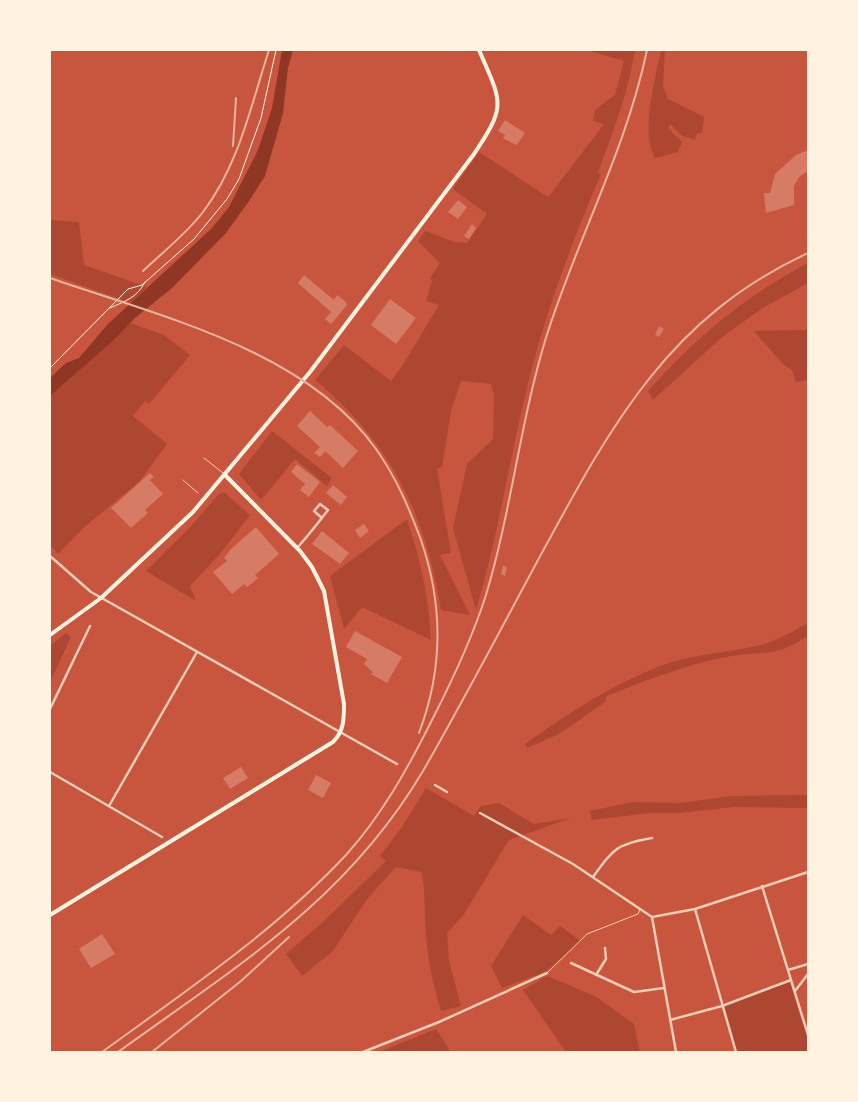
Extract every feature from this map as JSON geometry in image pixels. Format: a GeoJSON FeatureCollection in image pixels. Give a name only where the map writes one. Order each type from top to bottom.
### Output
{"type":"FeatureCollection","features":[{"type":"Feature","properties":{"kind":"main road"},"geometry":{"type":"LineString","coordinates":[[50,634],[102,598],[193,512],[340,334],[493,126],[498,113],[498,99],[479,50]]}},
{"type":"Feature","properties":{"kind":"main road"},"geometry":{"type":"LineString","coordinates":[[50,915],[333,742],[341,732],[344,719],[344,704],[324,591],[312,567],[297,548],[225,475]]}},
{"type":"Feature","properties":{"kind":"street"},"geometry":{"type":"LineString","coordinates":[[297,548],[322,518],[328,510],[320,504],[314,511],[322,518]]}},
{"type":"Feature","properties":{"kind":"street"},"geometry":{"type":"LineString","coordinates":[[50,556],[84,586],[102,598],[397,764]]}},
{"type":"Feature","properties":{"kind":"street"},"geometry":{"type":"LineString","coordinates":[[50,709],[90,626]]}},
{"type":"Feature","properties":{"kind":"street"},"geometry":{"type":"LineString","coordinates":[[108,806],[197,652]]}},
{"type":"Feature","properties":{"kind":"street"},"geometry":{"type":"LineString","coordinates":[[50,772],[162,837]]}},
{"type":"Feature","properties":{"kind":"street"},"geometry":{"type":"LineString","coordinates":[[434,785],[447,792]]}},
{"type":"Feature","properties":{"kind":"street"},"geometry":{"type":"LineString","coordinates":[[480,813],[593,877],[652,917],[676,1052]]}},
{"type":"Feature","properties":{"kind":"street"},"geometry":{"type":"LineString","coordinates":[[593,877],[617,848],[630,842],[652,838]]}},
{"type":"Feature","properties":{"kind":"street"},"geometry":{"type":"LineString","coordinates":[[652,917],[695,909],[808,872]]}},
{"type":"Feature","properties":{"kind":"street"},"geometry":{"type":"LineString","coordinates":[[762,886],[808,1035]]}},
{"type":"Feature","properties":{"kind":"street"},"geometry":{"type":"LineString","coordinates":[[695,909],[736,1052]]}},
{"type":"Feature","properties":{"kind":"street"},"geometry":{"type":"LineString","coordinates":[[596,975],[606,959],[605,948]]}},
{"type":"Feature","properties":{"kind":"street"},"geometry":{"type":"LineString","coordinates":[[571,963],[634,992],[664,988]]}},
{"type":"Feature","properties":{"kind":"street"},"geometry":{"type":"LineString","coordinates":[[788,970],[808,964]]}},
{"type":"Feature","properties":{"kind":"street"},"geometry":{"type":"LineString","coordinates":[[363,1052],[439,1022],[547,973]]}},
{"type":"Feature","properties":{"kind":"street"},"geometry":{"type":"LineString","coordinates":[[795,992],[808,974]]}},
{"type":"Feature","properties":{"kind":"street"},"geometry":{"type":"LineString","coordinates":[[670,1020],[722,1006],[791,980]]}},
{"type":"Feature","properties":{"kind":"lane"},"geometry":{"type":"LineString","coordinates":[[204,458],[225,475]]}},
{"type":"Feature","properties":{"kind":"lane"},"geometry":{"type":"LineString","coordinates":[[183,480],[198,493]]}},
{"type":"Feature","properties":{"kind":"lane"},"geometry":{"type":"LineString","coordinates":[[547,973],[587,934],[638,914],[641,909]]}},
{"type":"Feature","properties":{"kind":"path"},"geometry":{"type":"LineString","coordinates":[[108,309],[131,299],[141,290],[146,282],[201,232],[234,186],[261,118],[276,50]]}},
{"type":"Feature","properties":{"kind":"path"},"geometry":{"type":"LineString","coordinates":[[50,368],[128,289],[146,282]]}},
{"type":"Feature","properties":{"kind":"shaded area"},"geometry":{"type":"Polygon","coordinates":[[[282,50],[293,50],[288,68],[283,113],[265,176],[249,201],[226,233],[172,288],[135,318],[115,339],[50,396],[50,378],[66,363],[79,358],[108,324],[211,229],[229,207],[258,150],[272,108],[282,50]]]}},
{"type":"Feature","properties":{"kind":"shaded area"},"geometry":{"type":"Polygon","coordinates":[[[586,50],[635,50],[624,97],[598,172],[601,174],[568,256],[532,367],[490,557],[476,610],[453,528],[467,464],[493,439],[494,396],[491,384],[461,381],[451,411],[442,467],[437,469],[451,553],[440,555],[470,615],[441,610],[425,542],[414,511],[400,482],[384,455],[364,429],[342,404],[315,380],[344,345],[391,381],[401,368],[439,305],[426,301],[432,281],[430,278],[440,263],[418,241],[425,231],[455,242],[467,243],[487,214],[453,189],[479,152],[548,197],[553,191],[601,128],[603,124],[593,121],[595,110],[615,95],[624,61],[586,50]]]}},
{"type":"Feature","properties":{"kind":"shaded area"},"geometry":{"type":"Polygon","coordinates":[[[661,50],[665,50],[663,86],[668,99],[704,117],[702,133],[697,133],[695,140],[681,135],[670,124],[668,128],[682,142],[678,152],[655,158],[651,147],[649,120],[650,105],[661,50]]]}},
{"type":"Feature","properties":{"kind":"shaded area"},"geometry":{"type":"Polygon","coordinates":[[[50,220],[79,222],[84,265],[147,287],[131,303],[50,274],[50,220]]]}},
{"type":"Feature","properties":{"kind":"shaded area"},"geometry":{"type":"Polygon","coordinates":[[[808,263],[808,283],[761,309],[721,338],[653,400],[648,391],[703,335],[762,290],[808,263]]]}},
{"type":"Feature","properties":{"kind":"shaded area"},"geometry":{"type":"Polygon","coordinates":[[[130,323],[164,335],[190,355],[149,404],[145,401],[133,416],[167,444],[139,482],[82,529],[58,554],[50,545],[50,396],[115,339],[130,323]]]}},
{"type":"Feature","properties":{"kind":"shaded area"},"geometry":{"type":"Polygon","coordinates":[[[808,330],[808,380],[796,382],[792,370],[783,364],[754,331],[808,330]]]}},
{"type":"Feature","properties":{"kind":"shaded area"},"geometry":{"type":"Polygon","coordinates":[[[272,431],[332,478],[327,486],[295,459],[261,500],[239,474],[272,431]]]}},
{"type":"Feature","properties":{"kind":"shaded area"},"geometry":{"type":"Polygon","coordinates":[[[224,492],[250,515],[219,555],[190,586],[196,601],[146,571],[192,525],[219,494],[224,492]]]}},
{"type":"Feature","properties":{"kind":"shaded area"},"geometry":{"type":"Polygon","coordinates":[[[407,519],[423,578],[431,640],[362,607],[344,629],[330,576],[407,519]]]}},
{"type":"Feature","properties":{"kind":"shaded area"},"geometry":{"type":"Polygon","coordinates":[[[808,623],[808,636],[797,643],[771,652],[717,659],[652,678],[607,696],[605,702],[559,734],[527,748],[525,744],[591,700],[644,673],[686,658],[770,642],[808,623]]]}},
{"type":"Feature","properties":{"kind":"shaded area"},"geometry":{"type":"Polygon","coordinates":[[[66,633],[71,637],[50,682],[50,646],[66,633]]]}},
{"type":"Feature","properties":{"kind":"shaded area"},"geometry":{"type":"Polygon","coordinates":[[[426,788],[474,816],[481,806],[499,803],[534,824],[571,818],[509,840],[464,914],[447,933],[449,961],[461,1006],[441,1011],[432,979],[428,954],[422,872],[396,867],[367,899],[333,951],[302,976],[286,954],[322,923],[386,861],[380,856],[402,827],[426,788]]]}},
{"type":"Feature","properties":{"kind":"shaded area"},"geometry":{"type":"Polygon","coordinates":[[[808,795],[808,808],[734,807],[679,813],[649,813],[592,820],[590,811],[633,802],[680,803],[732,796],[808,795]]]}},
{"type":"Feature","properties":{"kind":"shaded area"},"geometry":{"type":"Polygon","coordinates":[[[523,915],[551,935],[560,926],[581,941],[545,972],[502,988],[491,966],[523,915]]]}},
{"type":"Feature","properties":{"kind":"shaded area"},"geometry":{"type":"Polygon","coordinates":[[[547,976],[595,996],[634,1024],[640,1052],[566,1052],[523,990],[547,976]]]}},
{"type":"Feature","properties":{"kind":"shaded area"},"geometry":{"type":"Polygon","coordinates":[[[790,982],[808,1040],[808,1052],[737,1052],[723,1006],[790,982]]]}},
{"type":"Feature","properties":{"kind":"shaded area"},"geometry":{"type":"Polygon","coordinates":[[[436,1029],[451,1052],[379,1052],[436,1029]]]}},
{"type":"Feature","properties":{"kind":"building"},"geometry":{"type":"Polygon","coordinates":[[[505,120],[525,133],[517,145],[503,138],[505,135],[498,131],[505,120]]]}},
{"type":"Feature","properties":{"kind":"building"},"geometry":{"type":"Polygon","coordinates":[[[808,150],[808,171],[799,177],[794,186],[794,205],[766,213],[764,193],[770,193],[775,174],[796,155],[808,150]]]}},
{"type":"Feature","properties":{"kind":"building"},"geometry":{"type":"Polygon","coordinates":[[[458,200],[467,207],[458,219],[448,212],[458,200]]]}},
{"type":"Feature","properties":{"kind":"building"},"geometry":{"type":"Polygon","coordinates":[[[472,224],[476,228],[469,239],[464,236],[472,224]]]}},
{"type":"Feature","properties":{"kind":"building"},"geometry":{"type":"Polygon","coordinates":[[[304,275],[334,300],[337,295],[345,301],[347,305],[331,324],[325,319],[331,312],[298,283],[304,275]]]}},
{"type":"Feature","properties":{"kind":"building"},"geometry":{"type":"Polygon","coordinates":[[[390,299],[416,318],[396,344],[371,325],[390,299]]]}},
{"type":"Feature","properties":{"kind":"building"},"geometry":{"type":"Polygon","coordinates":[[[659,326],[664,329],[659,337],[655,335],[659,326]]]}},
{"type":"Feature","properties":{"kind":"building"},"geometry":{"type":"Polygon","coordinates":[[[310,411],[327,427],[330,425],[358,451],[343,468],[325,451],[320,457],[314,453],[320,447],[297,426],[310,411]]]}},
{"type":"Feature","properties":{"kind":"building"},"geometry":{"type":"Polygon","coordinates":[[[297,464],[320,482],[309,497],[300,490],[305,484],[291,472],[297,464]]]}},
{"type":"Feature","properties":{"kind":"building"},"geometry":{"type":"Polygon","coordinates":[[[150,473],[154,477],[150,480],[163,494],[145,510],[148,513],[131,528],[111,508],[150,473]]]}},
{"type":"Feature","properties":{"kind":"building"},"geometry":{"type":"Polygon","coordinates":[[[333,485],[347,497],[341,505],[326,493],[333,485]]]}},
{"type":"Feature","properties":{"kind":"building"},"geometry":{"type":"Polygon","coordinates":[[[364,524],[369,531],[360,538],[355,530],[364,524]]]}},
{"type":"Feature","properties":{"kind":"building"},"geometry":{"type":"Polygon","coordinates":[[[256,527],[279,554],[255,575],[258,578],[247,587],[244,584],[232,594],[213,572],[227,561],[224,558],[231,549],[256,527]]]}},
{"type":"Feature","properties":{"kind":"building"},"geometry":{"type":"Polygon","coordinates":[[[322,531],[349,553],[340,564],[312,544],[322,531]]]}},
{"type":"Feature","properties":{"kind":"building"},"geometry":{"type":"Polygon","coordinates":[[[503,565],[507,568],[505,576],[501,574],[503,565]]]}},
{"type":"Feature","properties":{"kind":"building"},"geometry":{"type":"Polygon","coordinates":[[[355,631],[402,657],[387,683],[371,674],[373,672],[364,664],[367,659],[346,647],[355,631]]]}},
{"type":"Feature","properties":{"kind":"building"},"geometry":{"type":"Polygon","coordinates":[[[241,767],[248,778],[230,789],[223,778],[241,767]]]}},
{"type":"Feature","properties":{"kind":"building"},"geometry":{"type":"Polygon","coordinates":[[[316,775],[331,783],[323,798],[308,790],[316,775]]]}},
{"type":"Feature","properties":{"kind":"building"},"geometry":{"type":"Polygon","coordinates":[[[102,934],[115,954],[91,968],[79,949],[102,934]]]}},
{"type":"Feature","properties":{"kind":"railway"},"geometry":{"type":"LineString","coordinates":[[143,271],[174,243],[203,212],[226,175],[243,134],[269,50]]}},
{"type":"Feature","properties":{"kind":"railway"},"geometry":{"type":"LineString","coordinates":[[102,1052],[260,935],[319,883],[346,855],[371,824],[414,756],[462,659],[486,595],[495,564],[536,372],[545,341],[626,124],[647,50]]}},
{"type":"Feature","properties":{"kind":"railway"},"geometry":{"type":"LineString","coordinates":[[233,146],[236,98]]}},
{"type":"Feature","properties":{"kind":"railway"},"geometry":{"type":"LineString","coordinates":[[118,1052],[246,960],[286,928],[360,858],[393,817],[423,771],[569,502],[621,416],[650,377],[682,341],[718,308],[760,279],[808,253]]}},
{"type":"Feature","properties":{"kind":"railway"},"geometry":{"type":"LineString","coordinates":[[50,278],[183,323],[271,361],[311,386],[346,415],[376,449],[402,493],[412,516],[421,540],[433,588],[437,637],[436,661],[433,685],[419,733]]}},
{"type":"Feature","properties":{"kind":"railway"},"geometry":{"type":"LineString","coordinates":[[152,1052],[241,981],[289,937]]}}]}
